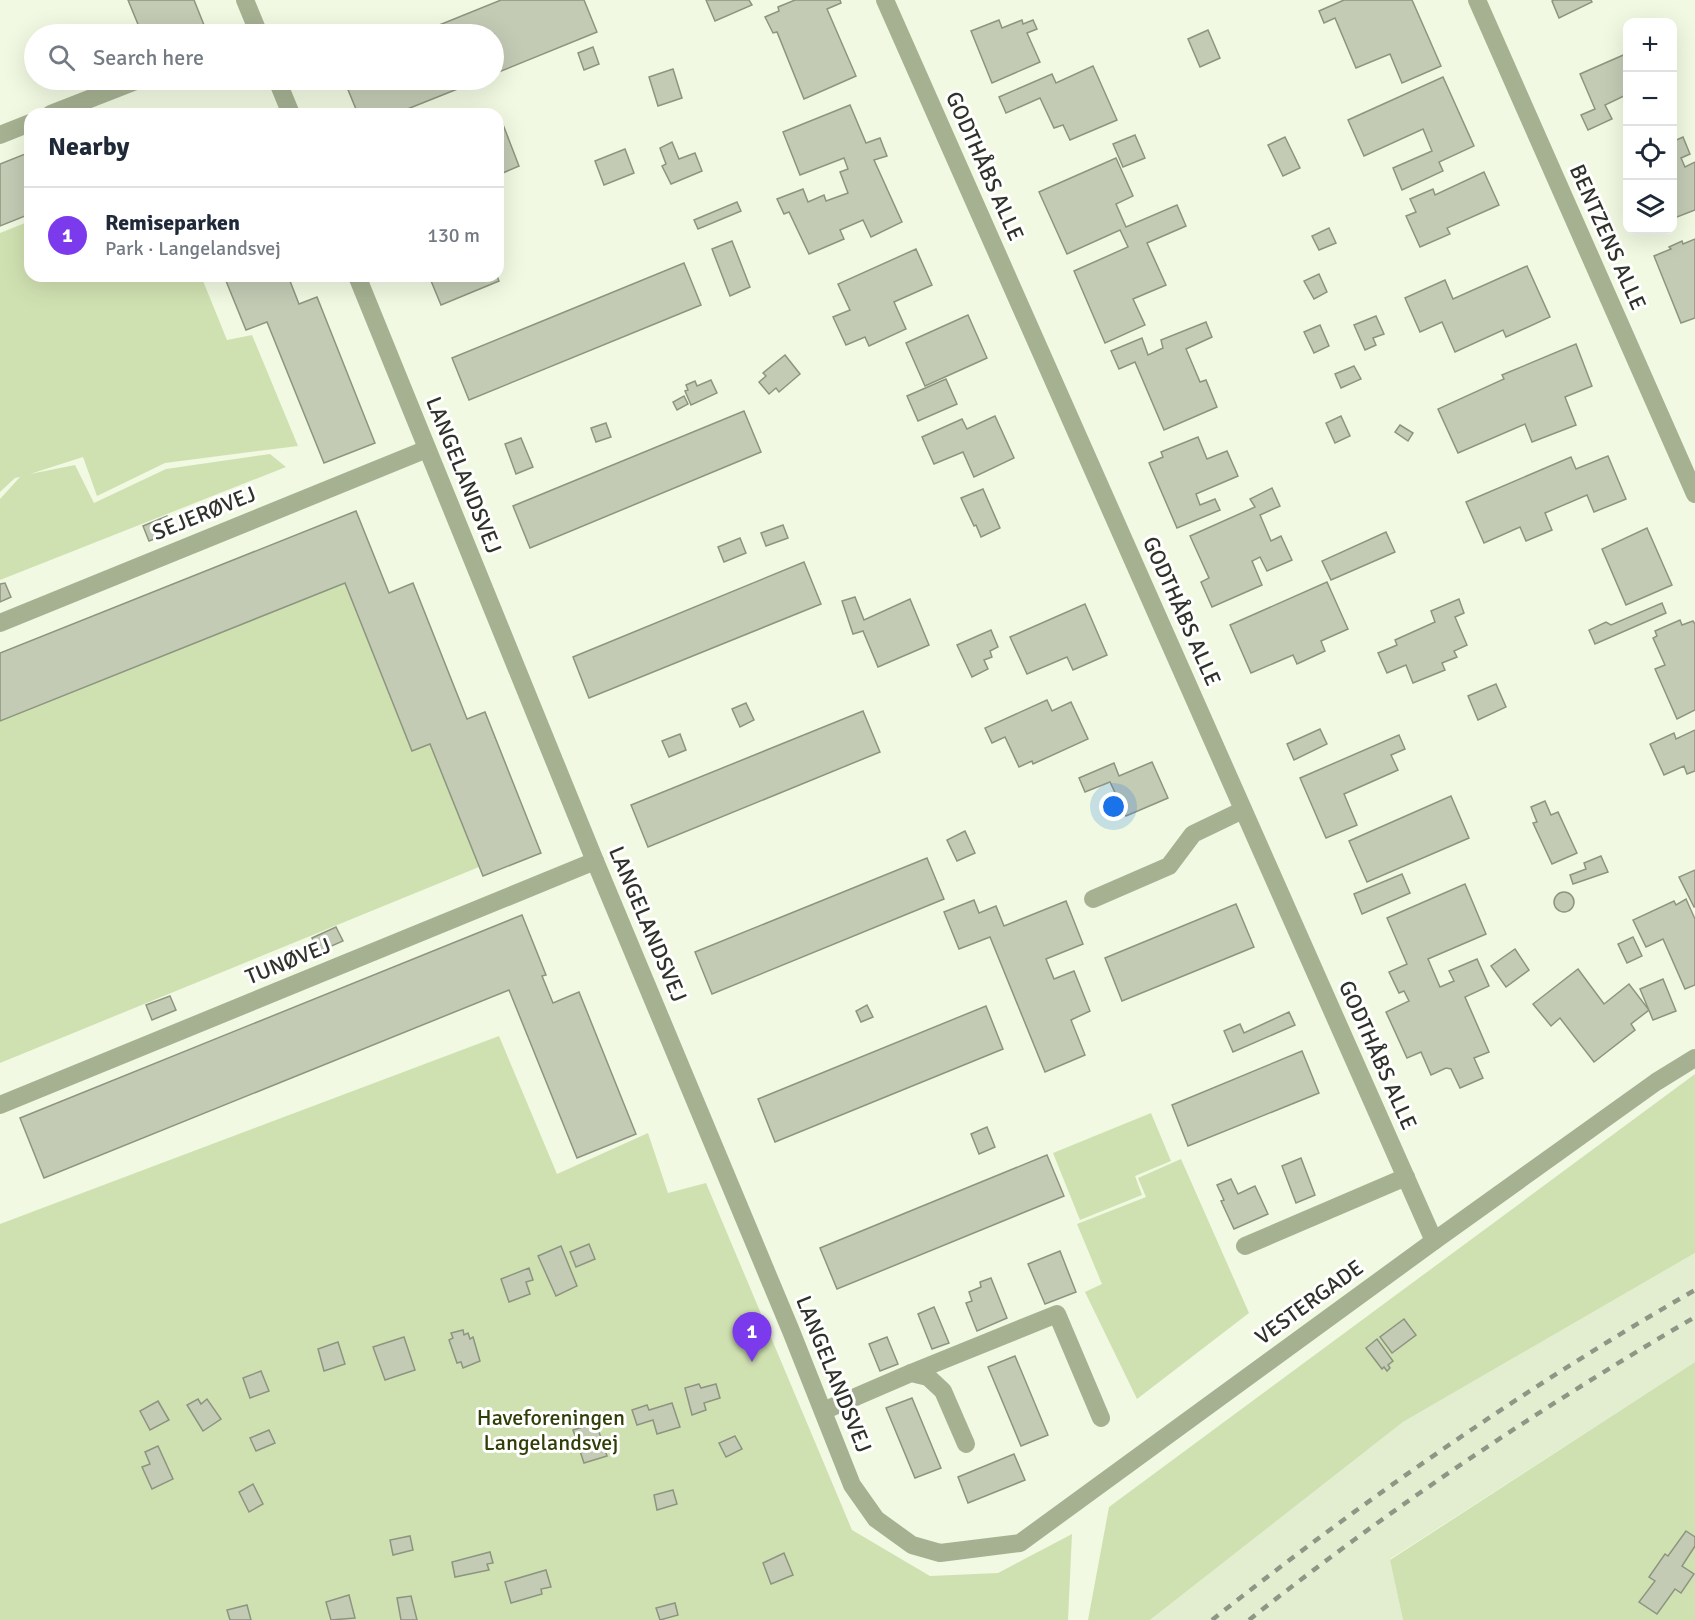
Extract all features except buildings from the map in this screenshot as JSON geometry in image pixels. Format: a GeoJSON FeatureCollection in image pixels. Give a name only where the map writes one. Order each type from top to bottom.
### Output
{"type":"FeatureCollection","features":[{"type":"Feature","properties":{"kind":"street"},"geometry":{"type":"LineString","coordinates":[[245,0],[252,24]]}},
{"type":"Feature","properties":{"kind":"street","name":"GODTHÅBS ALLE"},"geometry":{"type":"LineString","coordinates":[[885,0],[1434,1241]]}},
{"type":"Feature","properties":{"kind":"street","name":"BENTZENS ALLE"},"geometry":{"type":"LineString","coordinates":[[1477,0],[1695,494]]}},
{"type":"Feature","properties":{"kind":"street"},"geometry":{"type":"LineString","coordinates":[[66,108],[112,90]]}},
{"type":"Feature","properties":{"kind":"street"},"geometry":{"type":"LineString","coordinates":[[281,90],[289,108]]}},
{"type":"Feature","properties":{"kind":"street"},"geometry":{"type":"LineString","coordinates":[[0,135],[24,125]]}},
{"type":"Feature","properties":{"kind":"street","name":"LANGELANDSVEJ"},"geometry":{"type":"LineString","coordinates":[[359,282],[852,1485],[876,1520],[912,1545],[940,1553]]}},
{"type":"Feature","properties":{"kind":"street","name":"SEJERØVEJ"},"geometry":{"type":"LineString","coordinates":[[0,622],[427,449]]}},
{"type":"Feature","properties":{"kind":"street"},"geometry":{"type":"LineString","coordinates":[[1093,899],[1169,866],[1193,834],[1244,810]]}},
{"type":"Feature","properties":{"kind":"street","name":"TUNØVEJ"},"geometry":{"type":"LineString","coordinates":[[0,1105],[595,861]]}},
{"type":"Feature","properties":{"kind":"street","name":"VESTERGADE"},"geometry":{"type":"LineString","coordinates":[[940,1553],[1020,1543],[1434,1241],[1647,1089],[1695,1058]]}},
{"type":"Feature","properties":{"kind":"street"},"geometry":{"type":"LineString","coordinates":[[1245,1246],[1406,1177]]}},
{"type":"Feature","properties":{"kind":"street"},"geometry":{"type":"LineString","coordinates":[[823,1411],[1057,1314],[1101,1418]]}},
{"type":"Feature","properties":{"kind":"street"},"geometry":{"type":"LineString","coordinates":[[911,1373],[928,1377],[943,1391],[966,1444]]}},
{"type":"Feature","properties":{"kind":"shaded area"},"geometry":{"type":"Polygon","coordinates":[[[1695,1253],[1695,1362],[1390,1559],[1403,1620],[1150,1620],[1403,1422],[1695,1253]]]}},
{"type":"Feature","properties":{"kind":"green space"},"geometry":{"type":"Polygon","coordinates":[[[24,223],[24,282],[203,282],[227,340],[252,335],[298,446],[165,463],[97,496],[83,457],[30,474],[75,465],[94,503],[166,469],[270,454],[286,467],[0,580],[0,499],[20,477],[15,478],[0,492],[0,233],[24,223]]]}},
{"type":"Feature","properties":{"kind":"green space"},"geometry":{"type":"Polygon","coordinates":[[[345,583],[412,751],[430,744],[479,867],[0,1063],[0,721],[345,583]]]}},
{"type":"Feature","properties":{"kind":"green space","name":"Haveforeningen Langelandsvej"},"geometry":{"type":"Polygon","coordinates":[[[499,1036],[557,1174],[648,1133],[668,1193],[706,1183],[852,1530],[930,1576],[998,1573],[1072,1534],[1068,1620],[0,1620],[0,1224],[499,1036]]]}},
{"type":"Feature","properties":{"kind":"green space"},"geometry":{"type":"Polygon","coordinates":[[[1695,1074],[1695,1253],[1403,1422],[1150,1620],[1088,1620],[1109,1507],[1695,1074]]]}},
{"type":"Feature","properties":{"kind":"green space"},"geometry":{"type":"Polygon","coordinates":[[[1151,1113],[1171,1161],[1135,1176],[1142,1195],[1080,1220],[1053,1153],[1151,1113]]]}},
{"type":"Feature","properties":{"kind":"green space"},"geometry":{"type":"Polygon","coordinates":[[[1181,1159],[1249,1313],[1137,1399],[1085,1292],[1102,1284],[1077,1224],[1146,1197],[1138,1178],[1181,1159]]]}},
{"type":"Feature","properties":{"kind":"green space"},"geometry":{"type":"Polygon","coordinates":[[[1695,1362],[1695,1620],[1403,1620],[1390,1560],[1695,1362]]]}},
{"type":"Feature","properties":{"kind":"railway"},"geometry":{"type":"LineString","coordinates":[[1212,1620],[1328,1531],[1508,1405],[1695,1290]]}},
{"type":"Feature","properties":{"kind":"railway"},"geometry":{"type":"LineString","coordinates":[[1249,1620],[1411,1499],[1523,1423],[1695,1317]]}},
{"type":"Feature","properties":{"kind":"place","name":"Remiseparken"},"geometry":{"type":"Point","coordinates":[752,1362]}}]}
